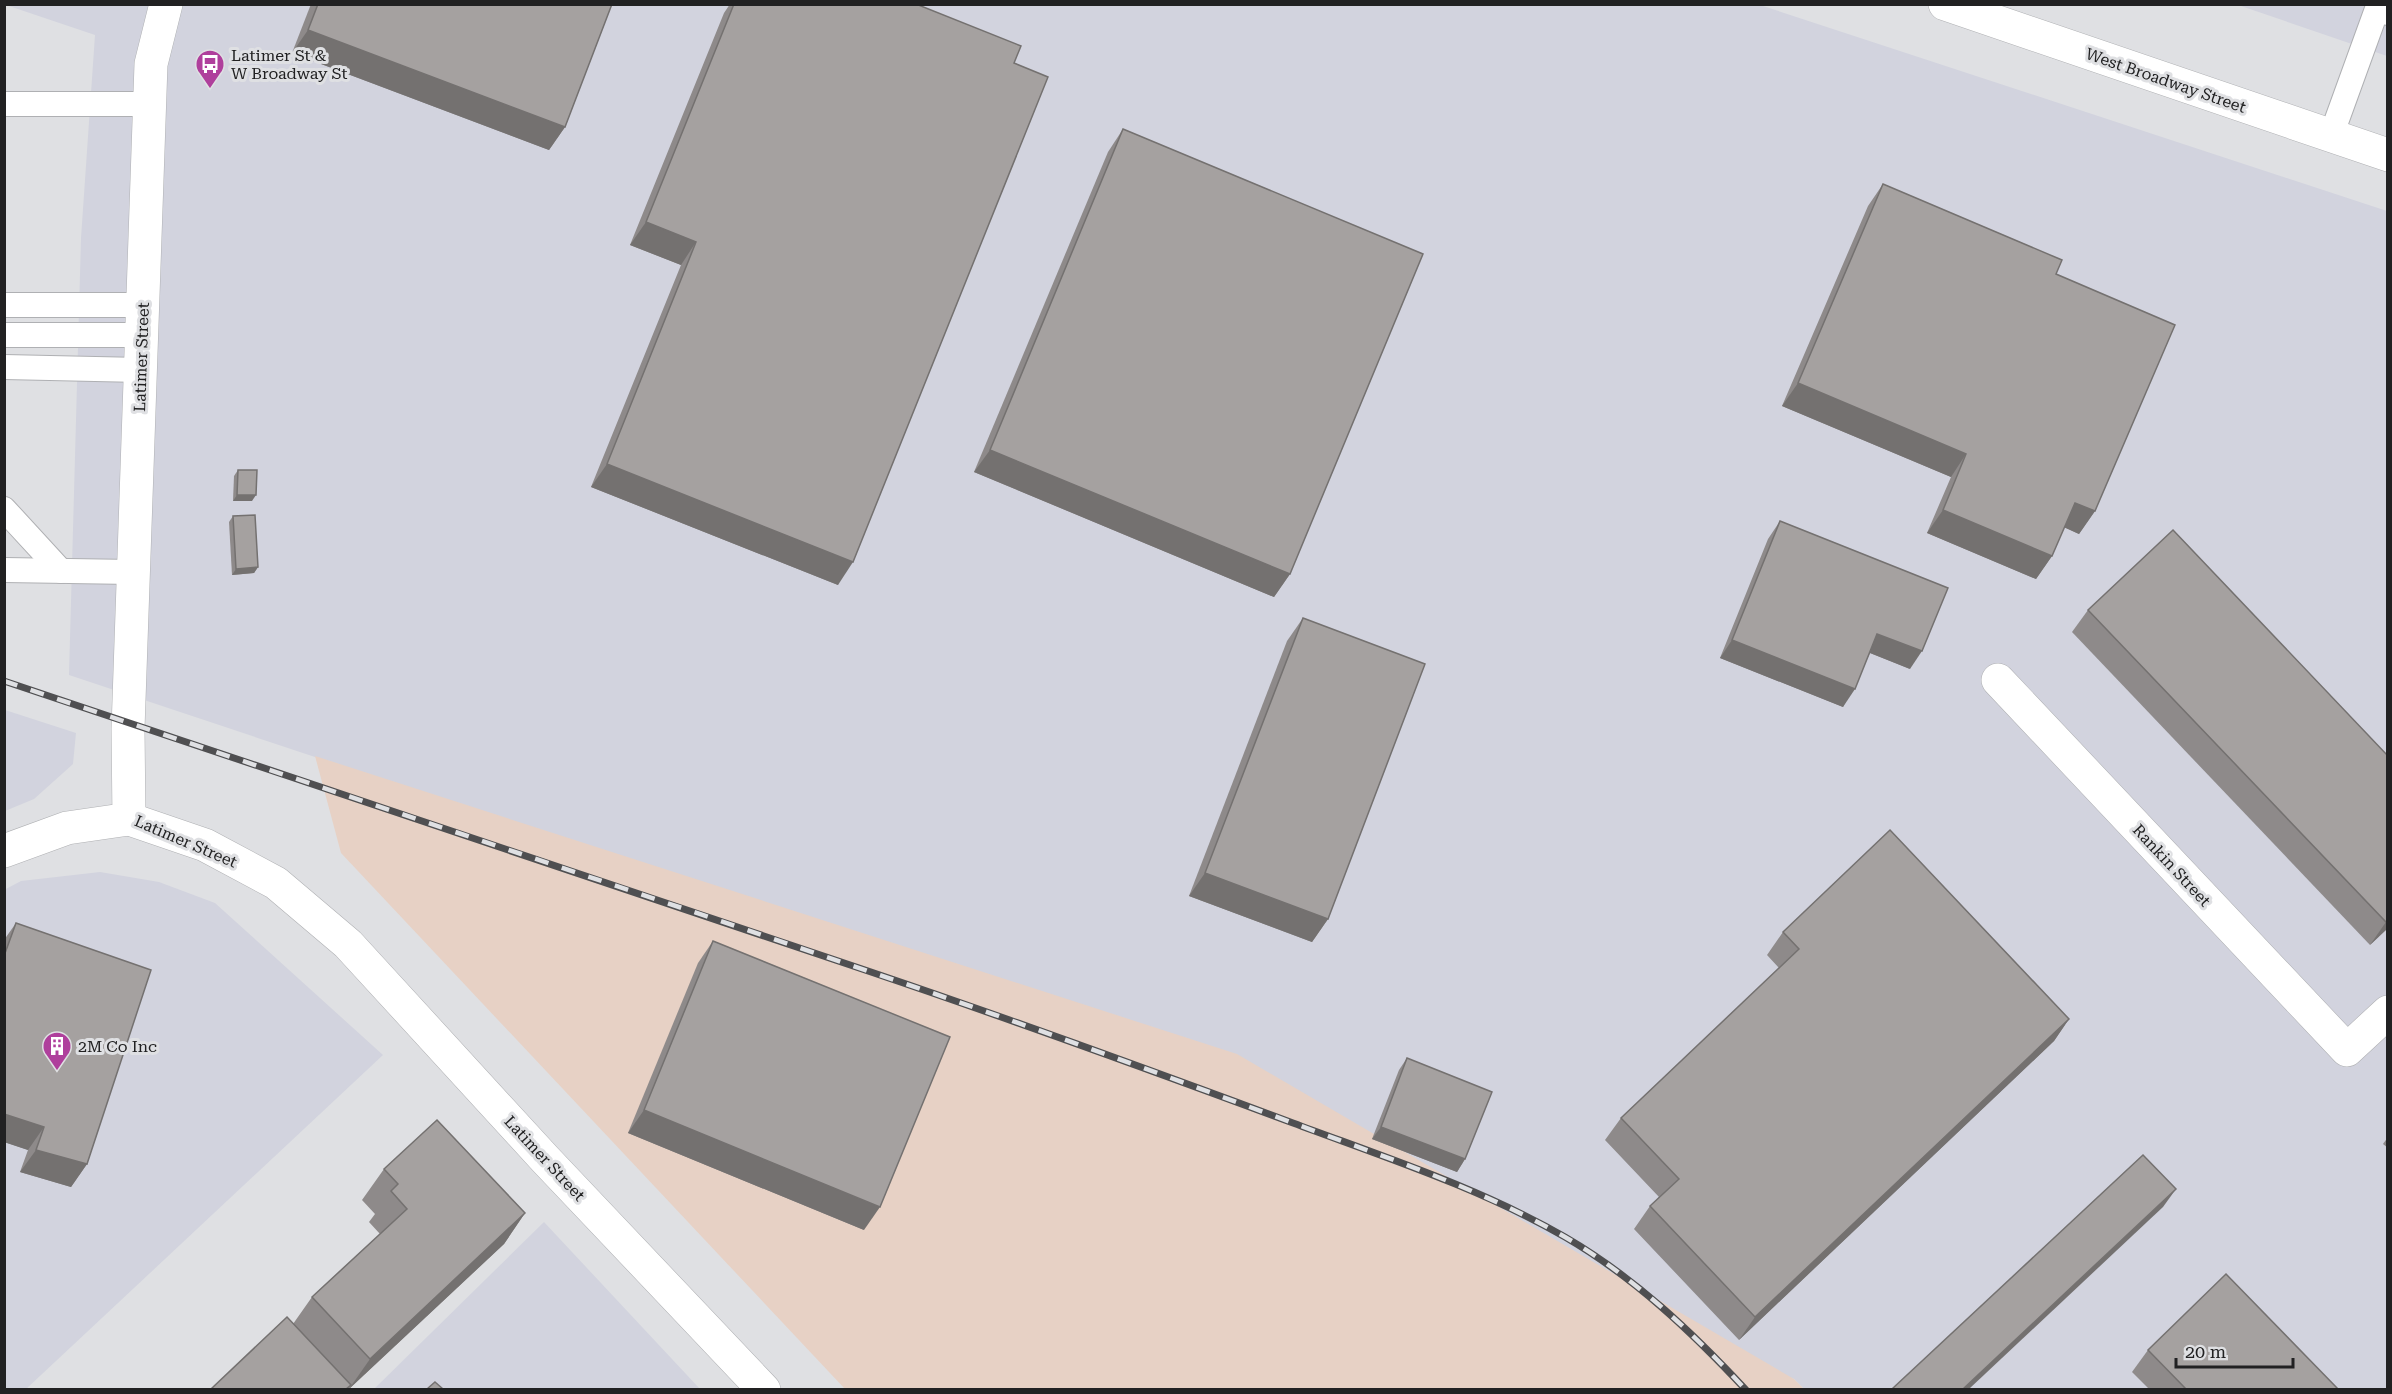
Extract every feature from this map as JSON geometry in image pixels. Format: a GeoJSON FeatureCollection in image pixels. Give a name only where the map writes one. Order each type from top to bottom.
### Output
{"type":"FeatureCollection","features":[{"type":"Feature","properties":{"kind":"street","name":"Latimer Street"},"geometry":{"type":"LineString","coordinates":[[166,4],[151,64],[149,104],[128,729],[129,819],[205,845],[276,883],[348,944],[544,1159],[764,1389]]}},
{"type":"Feature","properties":{"kind":"street","name":"West Broadway Street"},"geometry":{"type":"LineString","coordinates":[[1945,4],[2388,155]]}},
{"type":"Feature","properties":{"kind":"street","name":"Rankin Street"},"geometry":{"type":"LineString","coordinates":[[1998,680],[2347,1050],[2388,1012]]}},
{"type":"Feature","properties":{"kind":"street"},"geometry":{"type":"LineString","coordinates":[[4,851],[67,828],[129,819]]}},
{"type":"Feature","properties":{"kind":"lane"},"geometry":{"type":"LineString","coordinates":[[2331,136],[2377,9],[2388,13]]}},
{"type":"Feature","properties":{"kind":"lane"},"geometry":{"type":"LineString","coordinates":[[4,104],[149,104]]}},
{"type":"Feature","properties":{"kind":"lane"},"geometry":{"type":"LineString","coordinates":[[4,305],[142,320]]}},
{"type":"Feature","properties":{"kind":"lane"},"geometry":{"type":"LineString","coordinates":[[4,335],[142,320]]}},
{"type":"Feature","properties":{"kind":"lane"},"geometry":{"type":"LineString","coordinates":[[4,367],[141,370]]}},
{"type":"Feature","properties":{"kind":"lane"},"geometry":{"type":"LineString","coordinates":[[4,509],[61,571]]}},
{"type":"Feature","properties":{"kind":"lane"},"geometry":{"type":"LineString","coordinates":[[4,570],[133,572]]}},
{"type":"Feature","properties":{"kind":"shaded area"},"geometry":{"type":"Polygon","coordinates":[[[6,5],[1760,5],[2387,211],[2387,1389],[1804,1389],[1794,1379],[390,782],[69,675],[81,238],[95,35],[6,5]]]}},
{"type":"Feature","properties":{"kind":"shaded area"},"geometry":{"type":"Polygon","coordinates":[[[2238,5],[2387,5],[2387,56],[2238,5]]]}},
{"type":"Feature","properties":{"kind":"shaded area"},"geometry":{"type":"Polygon","coordinates":[[[5,710],[76,733],[73,764],[34,799],[5,811],[5,710]]]}},
{"type":"Feature","properties":{"kind":"shaded area"},"geometry":{"type":"Polygon","coordinates":[[[315,756],[1237,1054],[1794,1379],[1804,1389],[845,1389],[341,853],[315,756]]]}},
{"type":"Feature","properties":{"kind":"shaded area"},"geometry":{"type":"Polygon","coordinates":[[[100,872],[159,882],[215,903],[383,1055],[25,1390],[4,1389],[4,890],[21,881],[100,872]]]}},
{"type":"Feature","properties":{"kind":"shaded area"},"geometry":{"type":"Polygon","coordinates":[[[544,1222],[700,1389],[373,1390],[544,1222]]]}},
{"type":"Feature","properties":{"kind":"building"},"geometry":{"type":"Polygon","coordinates":[[[318,4],[612,4],[565,127],[308,30],[318,4]]]}},
{"type":"Feature","properties":{"kind":"building"},"geometry":{"type":"Polygon","coordinates":[[[734,4],[916,4],[1021,46],[1014,63],[1048,77],[853,562],[607,464],[696,242],[646,222],[734,4]]]}},
{"type":"Feature","properties":{"kind":"building"},"geometry":{"type":"Polygon","coordinates":[[[1123,129],[1423,254],[1290,574],[990,450],[1123,129]]]}},
{"type":"Feature","properties":{"kind":"building"},"geometry":{"type":"Polygon","coordinates":[[[1883,184],[2062,260],[2056,274],[2175,325],[2095,511],[2075,503],[2052,556],[1943,510],[1966,454],[1798,383],[1883,184]]]}},
{"type":"Feature","properties":{"kind":"building"},"geometry":{"type":"Polygon","coordinates":[[[238,470],[257,470],[256,495],[237,495],[238,470]]]}},
{"type":"Feature","properties":{"kind":"building"},"geometry":{"type":"Polygon","coordinates":[[[255,515],[258,567],[236,569],[233,516],[255,515]]]}},
{"type":"Feature","properties":{"kind":"building"},"geometry":{"type":"Polygon","coordinates":[[[1780,521],[1948,588],[1922,651],[1877,634],[1855,689],[1732,640],[1780,521]]]}},
{"type":"Feature","properties":{"kind":"building"},"geometry":{"type":"Polygon","coordinates":[[[2173,530],[2388,756],[2388,921],[2386,922],[2088,610],[2173,530]]]}},
{"type":"Feature","properties":{"kind":"building"},"geometry":{"type":"Polygon","coordinates":[[[1303,618],[1425,664],[1328,919],[1205,873],[1303,618]]]}},
{"type":"Feature","properties":{"kind":"building"},"geometry":{"type":"Polygon","coordinates":[[[1890,830],[2069,1019],[1755,1317],[1650,1206],[1679,1179],[1621,1118],[1799,949],[1783,932],[1890,830]]]}},
{"type":"Feature","properties":{"kind":"building","name":"2M Co Inc"},"geometry":{"type":"Polygon","coordinates":[[[16,923],[151,970],[87,1164],[36,1150],[44,1127],[4,1114],[4,956],[16,923]]]}},
{"type":"Feature","properties":{"kind":"building"},"geometry":{"type":"Polygon","coordinates":[[[713,941],[950,1037],[880,1207],[644,1110],[713,941]]]}},
{"type":"Feature","properties":{"kind":"building"},"geometry":{"type":"Polygon","coordinates":[[[1407,1058],[1492,1092],[1465,1159],[1381,1127],[1407,1058]]]}},
{"type":"Feature","properties":{"kind":"building"},"geometry":{"type":"Polygon","coordinates":[[[437,1120],[525,1213],[370,1359],[312,1297],[407,1209],[391,1191],[398,1184],[384,1169],[437,1120]]]}},
{"type":"Feature","properties":{"kind":"building"},"geometry":{"type":"Polygon","coordinates":[[[2143,1155],[2176,1189],[1963,1389],[1892,1389],[2143,1155]]]}},
{"type":"Feature","properties":{"kind":"building"},"geometry":{"type":"Polygon","coordinates":[[[2226,1274],[2338,1389],[2186,1389],[2148,1350],[2226,1274]]]}},
{"type":"Feature","properties":{"kind":"building"},"geometry":{"type":"Polygon","coordinates":[[[287,1317],[351,1385],[346,1389],[211,1389],[287,1317]]]}},
{"type":"Feature","properties":{"kind":"building"},"geometry":{"type":"Polygon","coordinates":[[[435,1382],[443,1389],[427,1389],[435,1382]]]}},
{"type":"Feature","properties":{"kind":"railway"},"geometry":{"type":"LineString","coordinates":[[4,681],[924,990],[1135,1065],[1466,1188],[1533,1219],[1615,1270],[1705,1347],[1746,1390]]}},
{"type":"Feature","properties":{"kind":"place","name":"Latimer St & W Broadway St"},"geometry":{"type":"Point","coordinates":[210,90]}},
{"type":"Feature","properties":{"kind":"place","name":"2M Co Inc"},"geometry":{"type":"Point","coordinates":[57,1072]}}]}
